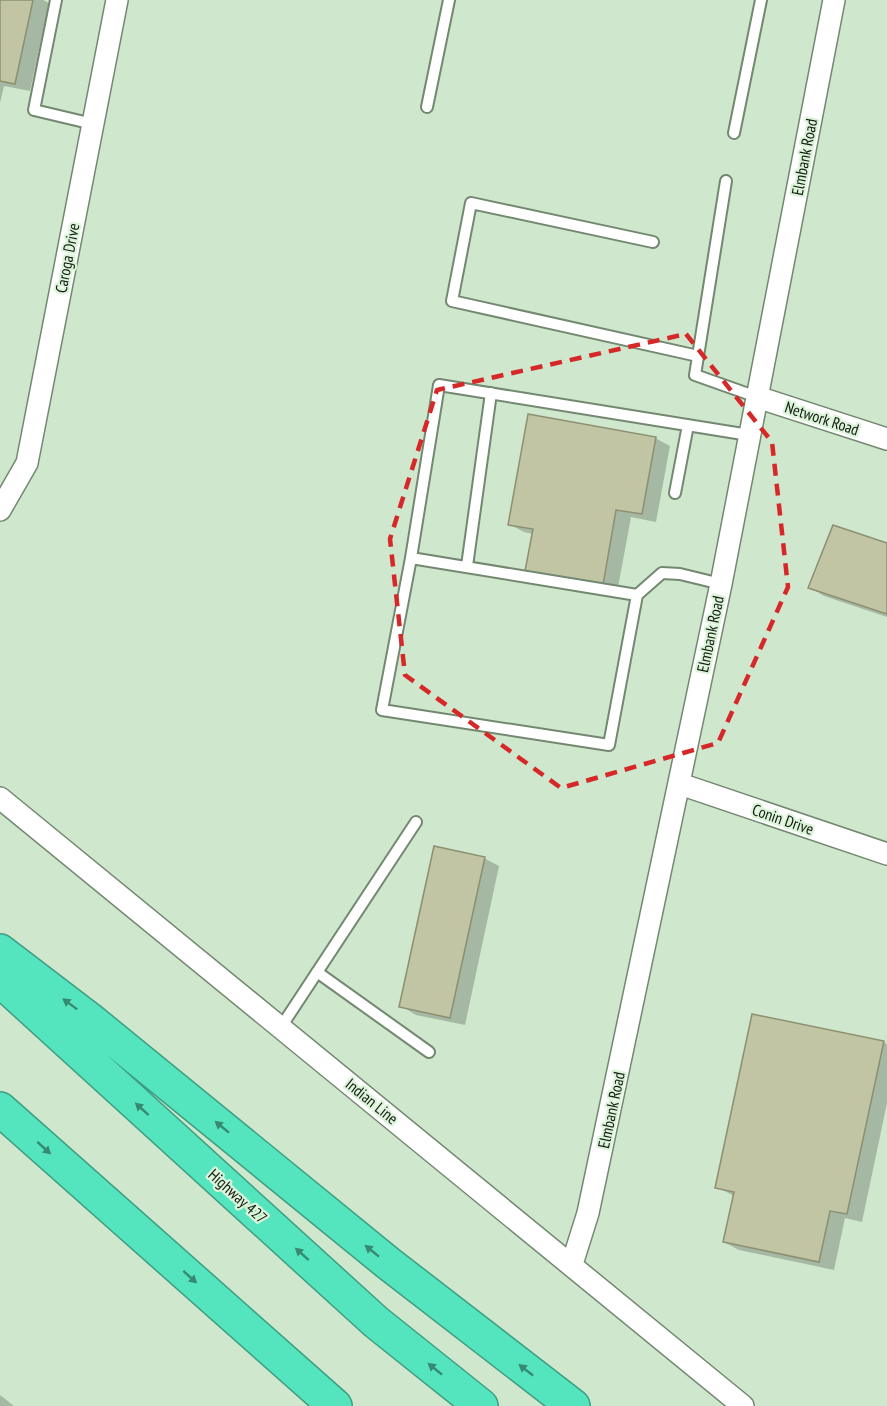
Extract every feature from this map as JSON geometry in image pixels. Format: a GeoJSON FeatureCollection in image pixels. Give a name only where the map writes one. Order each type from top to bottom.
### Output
{"type":"FeatureCollection","features":[{"type":"Feature","properties":{"kind":"highway"},"geometry":{"type":"LineString","coordinates":[[0,951],[89,1019],[388,1263],[573,1406]]}},
{"type":"Feature","properties":{"kind":"highway","name":"Highway 427"},"geometry":{"type":"LineString","coordinates":[[0,980],[376,1322],[481,1406]]}},
{"type":"Feature","properties":{"kind":"highway"},"geometry":{"type":"LineString","coordinates":[[0,1109],[335,1406]]}},
{"type":"Feature","properties":{"kind":"street","name":"Caroga Drive"},"geometry":{"type":"LineString","coordinates":[[0,510],[27,463],[117,0]]}},
{"type":"Feature","properties":{"kind":"street","name":"Elmbank Road"},"geometry":{"type":"LineString","coordinates":[[572,1264],[588,1214],[680,784],[834,0]]}},
{"type":"Feature","properties":{"kind":"street","name":"Network Road"},"geometry":{"type":"LineString","coordinates":[[757,397],[887,439]]}},
{"type":"Feature","properties":{"kind":"street","name":"Conin Drive"},"geometry":{"type":"LineString","coordinates":[[680,784],[887,854]]}},
{"type":"Feature","properties":{"kind":"street","name":"Indian Line"},"geometry":{"type":"LineString","coordinates":[[0,798],[743,1406]]}},
{"type":"Feature","properties":{"kind":"lane"},"geometry":{"type":"LineString","coordinates":[[56,0],[34,110],[93,124]]}},
{"type":"Feature","properties":{"kind":"lane"},"geometry":{"type":"LineString","coordinates":[[427,107],[449,0]]}},
{"type":"Feature","properties":{"kind":"lane"},"geometry":{"type":"LineString","coordinates":[[734,133],[761,0]]}},
{"type":"Feature","properties":{"kind":"lane"},"geometry":{"type":"LineString","coordinates":[[726,181],[695,375],[757,397]]}},
{"type":"Feature","properties":{"kind":"lane"},"geometry":{"type":"LineString","coordinates":[[653,242],[471,203],[452,301],[698,356]]}},
{"type":"Feature","properties":{"kind":"lane"},"geometry":{"type":"LineString","coordinates":[[721,584],[680,574],[662,573],[637,595],[609,745],[382,710],[411,558],[439,385],[749,435]]}},
{"type":"Feature","properties":{"kind":"lane"},"geometry":{"type":"LineString","coordinates":[[467,566],[491,393]]}},
{"type":"Feature","properties":{"kind":"lane"},"geometry":{"type":"LineString","coordinates":[[675,494],[688,425]]}},
{"type":"Feature","properties":{"kind":"lane"},"geometry":{"type":"LineString","coordinates":[[411,558],[637,595]]}},
{"type":"Feature","properties":{"kind":"lane"},"geometry":{"type":"LineString","coordinates":[[281,1027],[416,822]]}},
{"type":"Feature","properties":{"kind":"lane"},"geometry":{"type":"LineString","coordinates":[[317,972],[429,1052]]}},
{"type":"Feature","properties":{"kind":"highlighted area"},"geometry":{"type":"Polygon","coordinates":[[[686,334],[772,442],[788,587],[718,743],[561,788],[405,675],[390,539],[437,390],[686,334]]]}},
{"type":"Feature","properties":{"kind":"building"},"geometry":{"type":"Polygon","coordinates":[[[0,0],[33,0],[15,84],[0,81],[0,0]]]}},
{"type":"Feature","properties":{"kind":"building"},"geometry":{"type":"Polygon","coordinates":[[[528,414],[656,437],[642,514],[616,510],[603,585],[525,571],[533,529],[508,525],[528,414]]]}},
{"type":"Feature","properties":{"kind":"building"},"geometry":{"type":"Polygon","coordinates":[[[833,525],[887,543],[887,614],[808,588],[833,525]]]}},
{"type":"Feature","properties":{"kind":"building"},"geometry":{"type":"Polygon","coordinates":[[[434,846],[485,857],[450,1018],[399,1007],[434,846]]]}},
{"type":"Feature","properties":{"kind":"building"},"geometry":{"type":"Polygon","coordinates":[[[752,1014],[884,1041],[847,1214],[830,1211],[819,1262],[723,1242],[734,1192],[715,1188],[752,1014]]]}}]}
